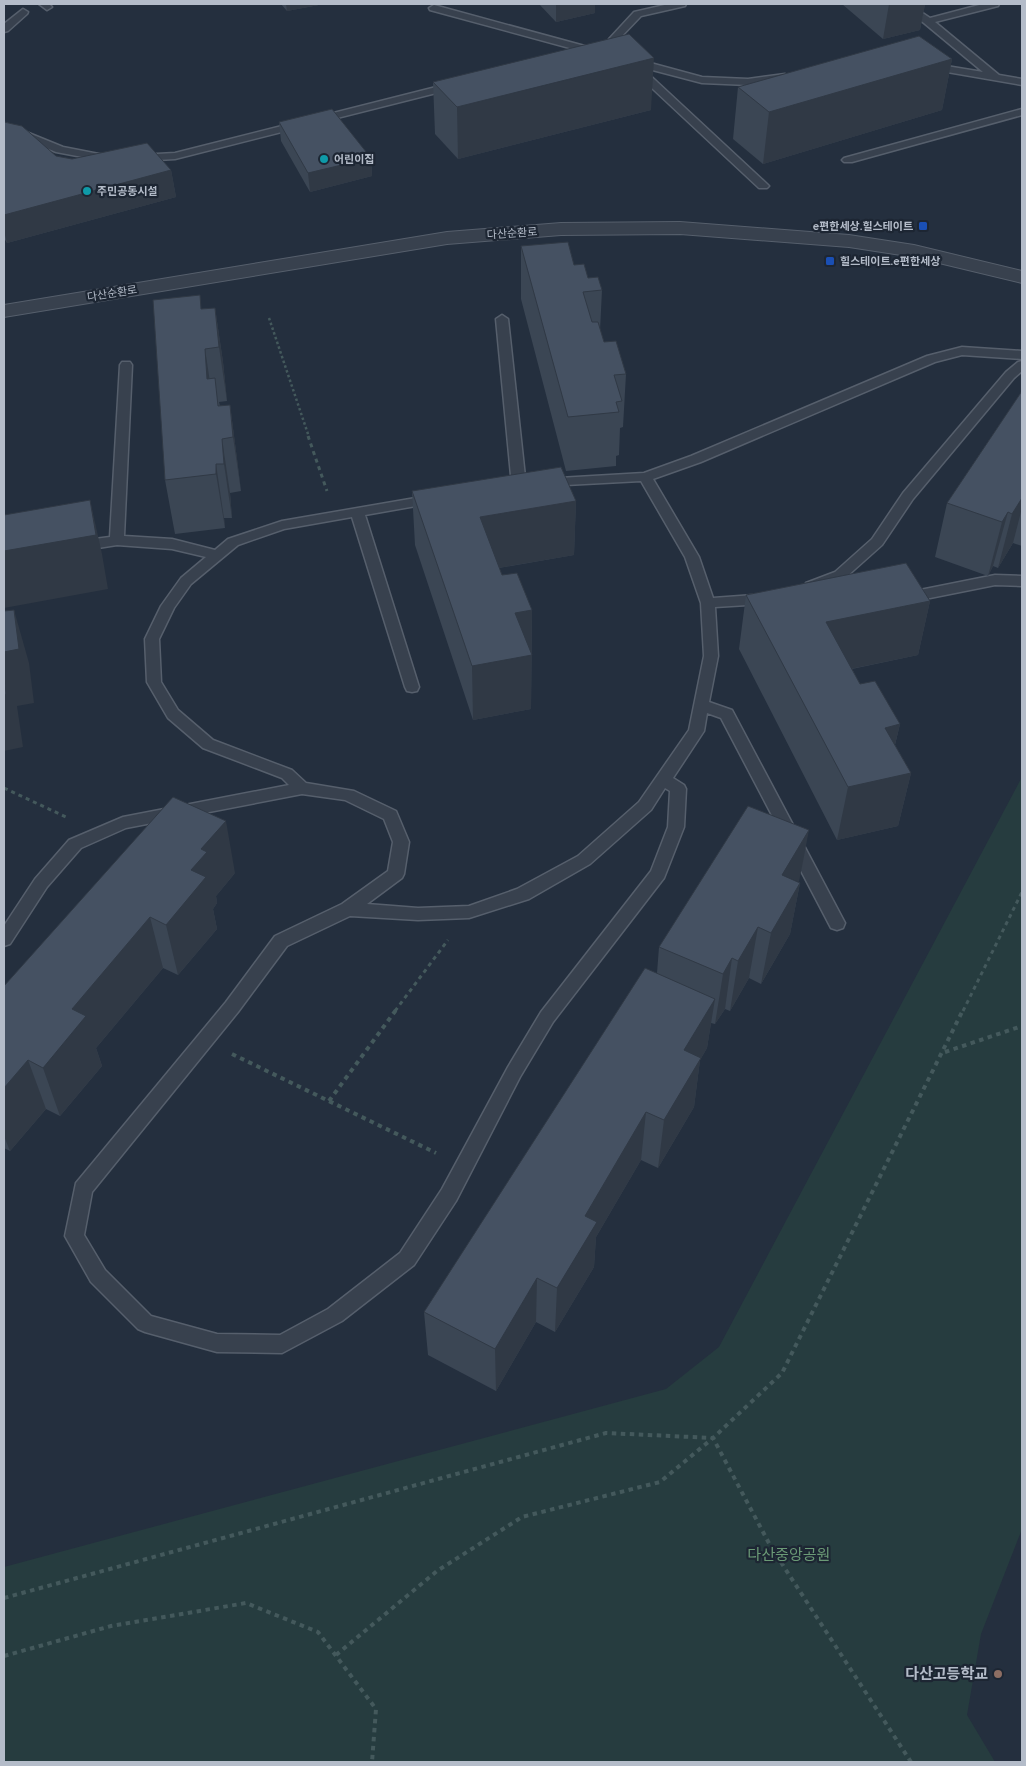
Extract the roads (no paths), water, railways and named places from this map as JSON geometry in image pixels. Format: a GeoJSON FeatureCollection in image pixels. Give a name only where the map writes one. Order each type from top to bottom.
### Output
{"type":"FeatureCollection","features":[{"type":"Feature","properties":{"kind":"street","name":"다산순환로"},"geometry":{"type":"LineString","coordinates":[[4,311],[447,238],[561,229],[680,228],[848,241],[914,251],[1022,278]]}},
{"type":"Feature","properties":{"kind":"lane"},"geometry":{"type":"LineString","coordinates":[[681,4],[638,14],[614,39],[628,60],[763,186]]}},
{"type":"Feature","properties":{"kind":"lane"},"geometry":{"type":"LineString","coordinates":[[903,4],[928,20],[996,78]]}},
{"type":"Feature","properties":{"kind":"lane"},"geometry":{"type":"LineString","coordinates":[[928,20],[994,4]]}},
{"type":"Feature","properties":{"kind":"lane"},"geometry":{"type":"LineString","coordinates":[[434,8],[702,80],[748,82],[795,75]]}},
{"type":"Feature","properties":{"kind":"lane"},"geometry":{"type":"LineString","coordinates":[[4,29],[23,12]]}},
{"type":"Feature","properties":{"kind":"lane"},"geometry":{"type":"LineString","coordinates":[[566,58],[594,51]]}},
{"type":"Feature","properties":{"kind":"lane"},"geometry":{"type":"LineString","coordinates":[[916,66],[1022,82]]}},
{"type":"Feature","properties":{"kind":"lane"},"geometry":{"type":"LineString","coordinates":[[4,126],[60,150],[112,160],[175,156],[471,82]]}},
{"type":"Feature","properties":{"kind":"lane"},"geometry":{"type":"LineString","coordinates":[[848,160],[1022,112]]}},
{"type":"Feature","properties":{"kind":"lane"},"geometry":{"type":"LineString","coordinates":[[502,320],[512,487],[564,480],[645,477],[696,459],[931,359],[962,352],[1022,355]]}},
{"type":"Feature","properties":{"kind":"lane"},"geometry":{"type":"LineString","coordinates":[[117,540],[126,365]]}},
{"type":"Feature","properties":{"kind":"lane"},"geometry":{"type":"LineString","coordinates":[[800,590],[840,575],[877,542],[908,496],[1010,375],[1022,365]]}},
{"type":"Feature","properties":{"kind":"lane"},"geometry":{"type":"LineString","coordinates":[[348,909],[418,914],[469,912],[523,894],[584,860],[645,806],[696,730],[711,656],[708,604],[692,557],[645,477]]}},
{"type":"Feature","properties":{"kind":"lane"},"geometry":{"type":"LineString","coordinates":[[302,788],[287,774],[208,744],[173,714],[154,682],[152,639],[168,606],[186,581],[233,542],[282,525],[451,496]]}},
{"type":"Feature","properties":{"kind":"lane"},"geometry":{"type":"LineString","coordinates":[[357,512],[412,687]]}},
{"type":"Feature","properties":{"kind":"lane"},"geometry":{"type":"LineString","coordinates":[[68,547],[117,540],[172,544],[218,555]]}},
{"type":"Feature","properties":{"kind":"lane"},"geometry":{"type":"LineString","coordinates":[[890,601],[995,580],[1022,581]]}},
{"type":"Feature","properties":{"kind":"lane"},"geometry":{"type":"LineString","coordinates":[[818,583],[832,594]]}},
{"type":"Feature","properties":{"kind":"lane"},"geometry":{"type":"LineString","coordinates":[[708,604],[782,597]]}},
{"type":"Feature","properties":{"kind":"lane"},"geometry":{"type":"LineString","coordinates":[[701,705],[727,714],[838,923]]}},
{"type":"Feature","properties":{"kind":"lane"},"geometry":{"type":"LineString","coordinates":[[4,939],[41,883],[75,844],[123,824],[302,788],[348,795],[390,815],[401,842],[396,874],[348,909],[282,941],[205,1041],[83,1189],[74,1236],[98,1276],[145,1324],[217,1343],[282,1344],[335,1314],[407,1259],[449,1195],[514,1072],[547,1017],[658,874],[676,827],[678,789],[663,779]]}},
{"type":"Feature","properties":{"kind":"place","name":"어린이집"},"geometry":{"type":"Point","coordinates":[324,159]}},
{"type":"Feature","properties":{"kind":"place","name":"주민공동시설"},"geometry":{"type":"Point","coordinates":[87,191]}},
{"type":"Feature","properties":{"kind":"place","name":"e편한세상.힐스테이트"},"geometry":{"type":"Point","coordinates":[923,226]}},
{"type":"Feature","properties":{"kind":"place","name":"힐스테이트.e편한세상"},"geometry":{"type":"Point","coordinates":[830,261]}},
{"type":"Feature","properties":{"kind":"place","name":"다산고등학교"},"geometry":{"type":"Point","coordinates":[998,1674]}},
{"type":"Feature","properties":{"kind":"park label","name":"다산중앙공원"},"geometry":{"type":"Point","coordinates":[789,1555]}}]}
